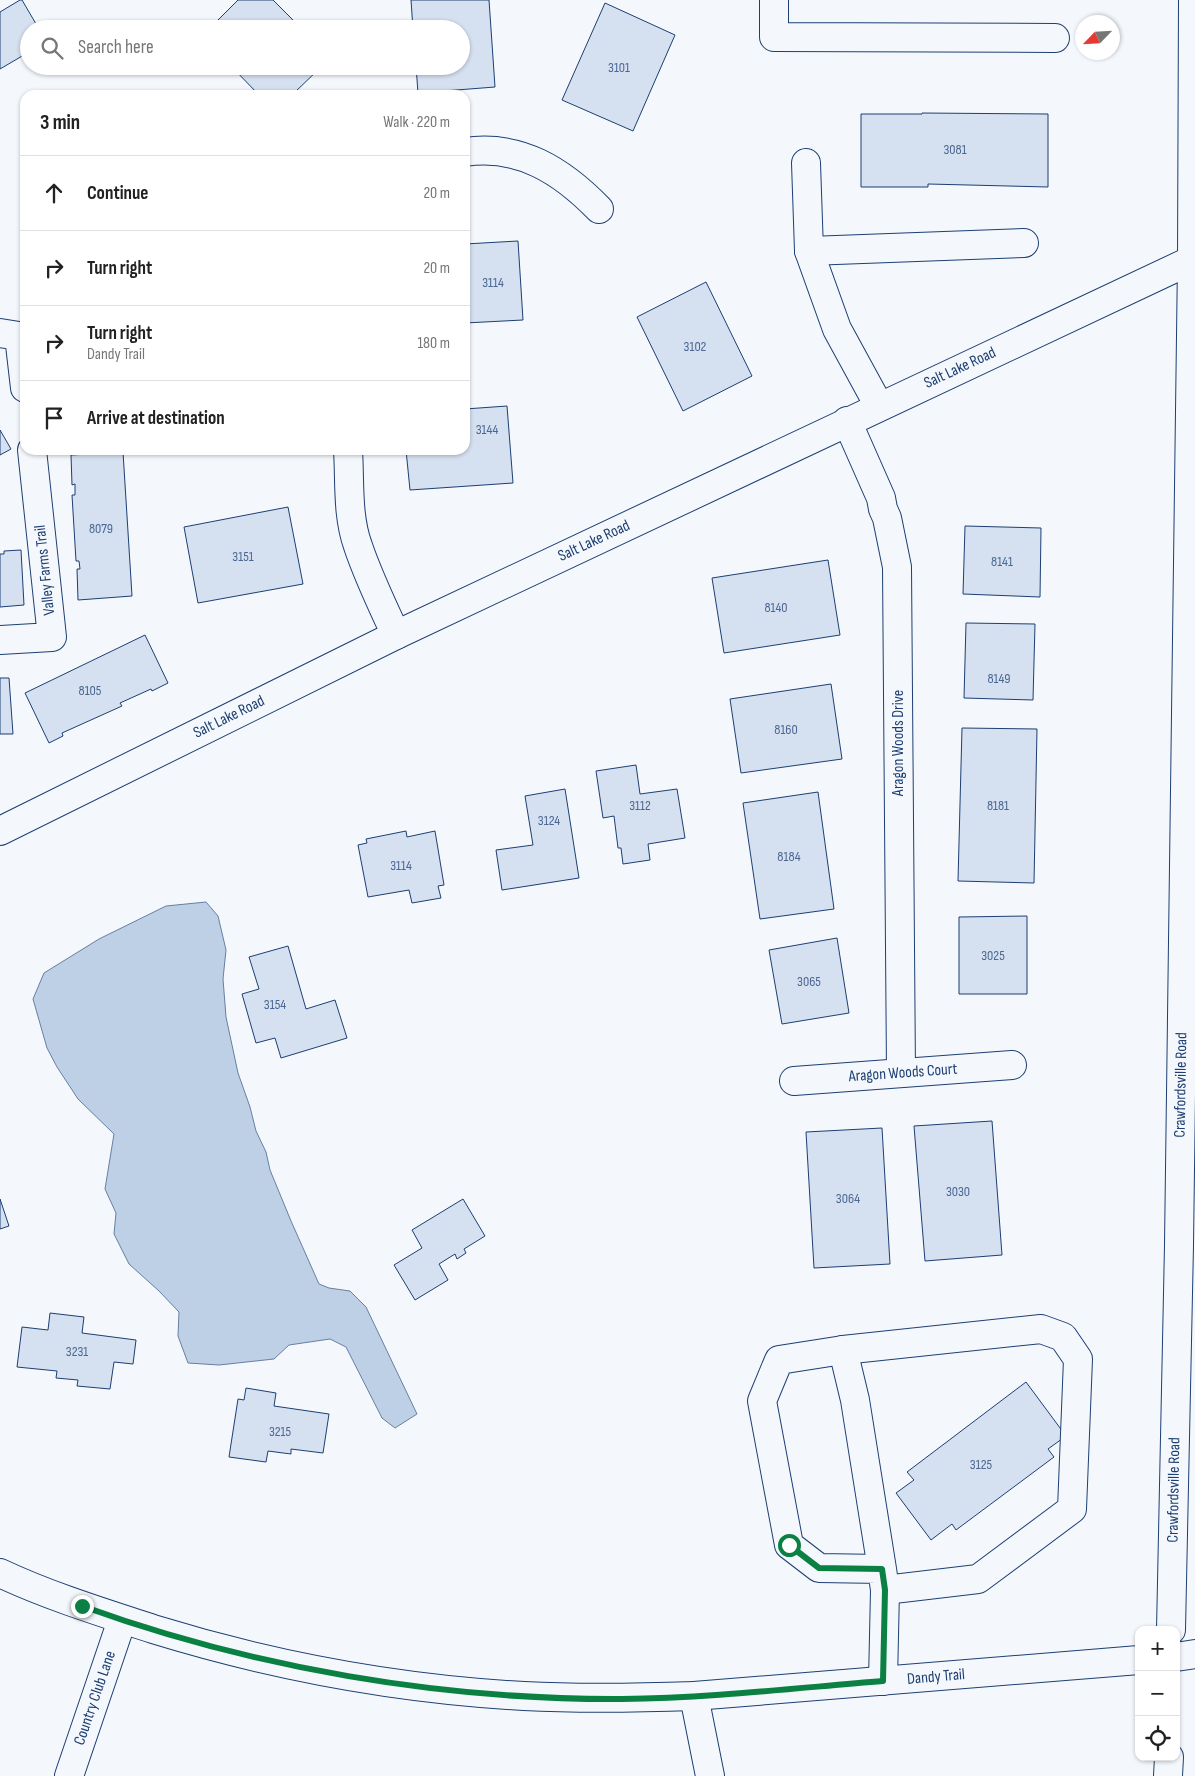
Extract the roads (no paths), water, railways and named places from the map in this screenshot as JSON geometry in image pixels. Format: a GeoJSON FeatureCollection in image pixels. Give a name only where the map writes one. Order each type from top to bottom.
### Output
{"type":"FeatureCollection","features":[{"type":"Feature","properties":{"kind":"street"},"geometry":{"type":"LineString","coordinates":[[774,0],[774,37],[1055,38]]}},
{"type":"Feature","properties":{"kind":"street","name":"Crawfordsville Road"},"geometry":{"type":"LineString","coordinates":[[1171,1626],[1186,1342],[1194,101],[1193,0]]}},
{"type":"Feature","properties":{"kind":"street"},"geometry":{"type":"LineString","coordinates":[[470,151],[505,152],[519,155],[543,165],[579,189],[599,210]]}},
{"type":"Feature","properties":{"kind":"street"},"geometry":{"type":"LineString","coordinates":[[806,163],[810,251],[838,329],[880,406]]}},
{"type":"Feature","properties":{"kind":"street"},"geometry":{"type":"LineString","coordinates":[[810,251],[1024,243]]}},
{"type":"Feature","properties":{"kind":"street","name":"Salt Lake Road"},"geometry":{"type":"LineString","coordinates":[[0,831],[396,635],[1192,260]]}},
{"type":"Feature","properties":{"kind":"street"},"geometry":{"type":"LineString","coordinates":[[0,333],[19,336],[20,345]]}},
{"type":"Feature","properties":{"kind":"street","name":"Aragon Woods Drive"},"geometry":{"type":"LineString","coordinates":[[848,421],[881,498],[897,567],[901,1073]]}},
{"type":"Feature","properties":{"kind":"street","name":"Valley Farms Trail"},"geometry":{"type":"LineString","coordinates":[[0,640],[52,637],[33,455]]}},
{"type":"Feature","properties":{"kind":"street"},"geometry":{"type":"LineString","coordinates":[[348,455],[350,508],[357,545],[363,563],[396,635]]}},
{"type":"Feature","properties":{"kind":"street","name":"Aragon Woods Court"},"geometry":{"type":"LineString","coordinates":[[794,1080],[1012,1064]]}},
{"type":"Feature","properties":{"kind":"street"},"geometry":{"type":"LineString","coordinates":[[1041,1329],[1063,1337],[1078,1359],[1072,1509],[978,1579],[883,1579],[819,1568],[789,1545],[762,1400],[778,1360],[843,1350],[1041,1329]]}},
{"type":"Feature","properties":{"kind":"street"},"geometry":{"type":"LineString","coordinates":[[843,1350],[855,1400],[883,1579],[883,1681]]}},
{"type":"Feature","properties":{"kind":"street","name":"Dandy Trail"},"geometry":{"type":"LineString","coordinates":[[0,1573],[55,1596],[122,1620],[231,1651],[369,1680],[523,1696],[622,1699],[694,1696],[1135,1660]]}},
{"type":"Feature","properties":{"kind":"street","name":"Country Club Lane"},"geometry":{"type":"LineString","coordinates":[[69,1776],[122,1620]]}},
{"type":"Feature","properties":{"kind":"street"},"geometry":{"type":"LineString","coordinates":[[1180,1656],[1195,1654]]}},
{"type":"Feature","properties":{"kind":"street"},"geometry":{"type":"LineString","coordinates":[[694,1696],[710,1776]]}},
{"type":"Feature","properties":{"kind":"street"},"geometry":{"type":"LineString","coordinates":[[1168,1776],[1169,1761]]}},
{"type":"Feature","properties":{"kind":"water"},"geometry":{"type":"Polygon","coordinates":[[[206,902],[218,916],[226,950],[223,979],[226,1017],[238,1073],[256,1131],[266,1152],[270,1170],[319,1284],[329,1288],[350,1291],[366,1307],[417,1414],[395,1428],[382,1418],[346,1347],[330,1339],[289,1345],[274,1359],[219,1365],[188,1363],[178,1336],[179,1312],[129,1264],[114,1234],[116,1213],[105,1189],[114,1134],[78,1099],[47,1048],[33,999],[44,973],[99,939],[166,906],[206,902]]]}}]}
